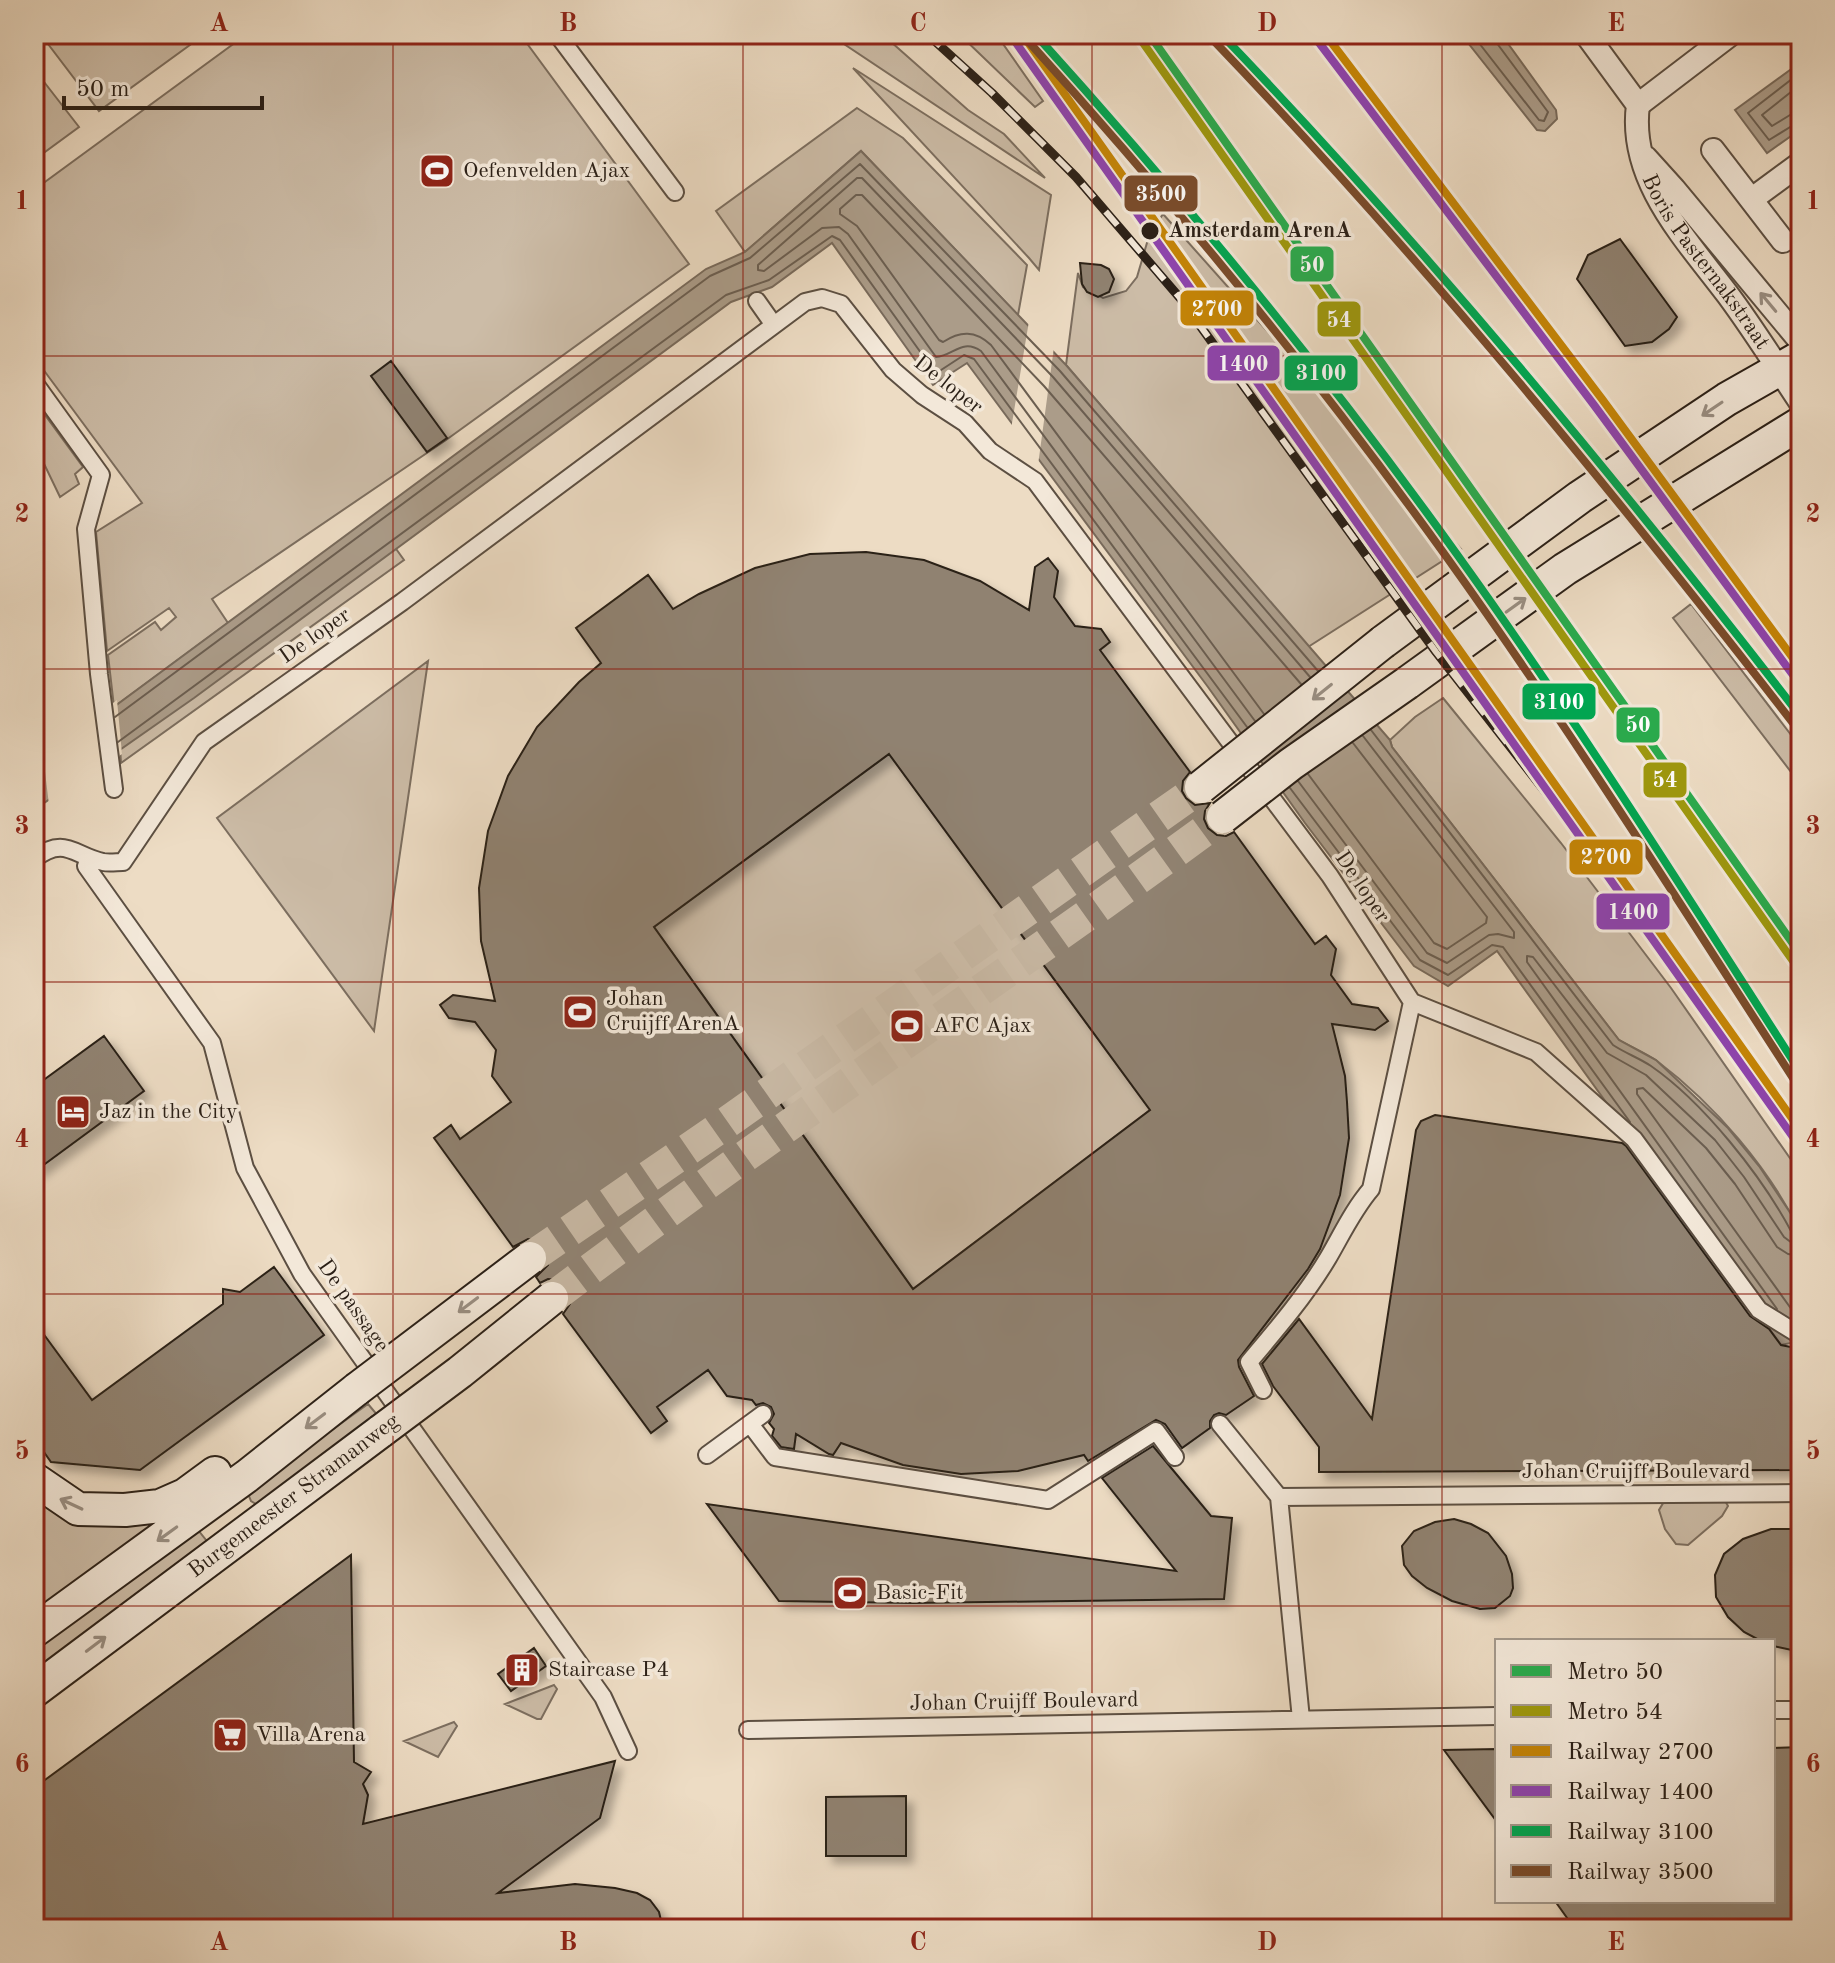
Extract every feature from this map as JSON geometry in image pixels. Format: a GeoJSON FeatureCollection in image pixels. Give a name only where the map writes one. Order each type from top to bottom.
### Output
{"type":"FeatureCollection","features":[{"type":"Feature","properties":{"kind":"main road"},"geometry":{"type":"LineString","coordinates":[[1201,787],[1383,642],[1580,497],[1727,399],[1790,363]]}},
{"type":"Feature","properties":{"kind":"main road"},"geometry":{"type":"LineString","coordinates":[[1223,817],[1291,764],[1565,569],[1709,477],[1801,423]]}},
{"type":"Feature","properties":{"kind":"main road","name":"Burgemeester Stramanweg"},"geometry":{"type":"LineString","coordinates":[[34,1631],[247,1476],[530,1258]]}},
{"type":"Feature","properties":{"kind":"main road","name":"Burgemeester Stramanweg"},"geometry":{"type":"LineString","coordinates":[[34,1691],[460,1372],[552,1298]]}},
{"type":"Feature","properties":{"kind":"main road","name":"Burgemeester Stramanweg"},"geometry":{"type":"LineString","coordinates":[[34,1479],[78,1509],[125,1510],[160,1506],[185,1495],[235,1459],[273,1453]]}},
{"type":"Feature","properties":{"kind":"street"},"geometry":{"type":"LineString","coordinates":[[557,34],[675,192]]}},
{"type":"Feature","properties":{"kind":"street"},"geometry":{"type":"LineString","coordinates":[[1586,34],[1638,105],[1731,34]]}},
{"type":"Feature","properties":{"kind":"street","name":"Boris Pasternakstraat"},"geometry":{"type":"LineString","coordinates":[[1638,105],[1635,126],[1655,196],[1790,363],[1801,403]]}},
{"type":"Feature","properties":{"kind":"street"},"geometry":{"type":"LineString","coordinates":[[1713,150],[1783,241]]}},
{"type":"Feature","properties":{"kind":"street","name":"Boris Pasternakstraat"},"geometry":{"type":"LineString","coordinates":[[1640,152],[1801,342]]}},
{"type":"Feature","properties":{"kind":"street"},"geometry":{"type":"LineString","coordinates":[[1752,199],[1801,163]]}},
{"type":"Feature","properties":{"kind":"street","name":"De loper"},"geometry":{"type":"LineString","coordinates":[[34,859],[43,852],[69,847],[103,862],[123,862],[204,742],[402,602],[805,302],[822,298],[841,304],[893,370],[922,395],[965,423],[990,451],[1035,481],[1330,876],[1412,1002]]}},
{"type":"Feature","properties":{"kind":"street"},"geometry":{"type":"LineString","coordinates":[[757,301],[774,325]]}},
{"type":"Feature","properties":{"kind":"street"},"geometry":{"type":"LineString","coordinates":[[34,382],[101,475],[86,529],[99,674],[114,781]]}},
{"type":"Feature","properties":{"kind":"street","name":"De passage"},"geometry":{"type":"LineString","coordinates":[[86,866],[212,1043],[245,1168],[302,1274],[603,1697],[628,1751]]}},
{"type":"Feature","properties":{"kind":"street"},"geometry":{"type":"LineString","coordinates":[[1263,1390],[1249,1362],[1292,1310],[1327,1259],[1358,1204],[1371,1189],[1412,1002],[1536,1052],[1634,1139],[1759,1310],[1801,1336]]}},
{"type":"Feature","properties":{"kind":"street"},"geometry":{"type":"LineString","coordinates":[[707,1455],[756,1419],[775,1457],[1048,1500],[1156,1431],[1175,1457]]}},
{"type":"Feature","properties":{"kind":"street"},"geometry":{"type":"LineString","coordinates":[[1220,1424],[1279,1497],[1301,1719]]}},
{"type":"Feature","properties":{"kind":"street","name":"Johan Cruijff Boulevard"},"geometry":{"type":"LineString","coordinates":[[1279,1497],[1801,1493]]}},
{"type":"Feature","properties":{"kind":"street"},"geometry":{"type":"LineString","coordinates":[[1775,1710],[1801,1710]]}},
{"type":"Feature","properties":{"kind":"street","name":"Johan Cruijff Boulevard"},"geometry":{"type":"LineString","coordinates":[[748,1730],[1495,1716]]}},
{"type":"Feature","properties":{"kind":"shaded area"},"geometry":{"type":"Polygon","coordinates":[[[53,34],[205,34],[99,111],[45,40],[53,34]]]}},
{"type":"Feature","properties":{"kind":"shaded area"},"geometry":{"type":"Polygon","coordinates":[[[247,34],[520,34],[689,264],[446,440],[212,599],[228,623],[114,707],[108,655],[155,622],[161,630],[176,617],[169,608],[107,651],[96,532],[142,503],[34,357],[34,190],[247,34]]]}},
{"type":"Feature","properties":{"kind":"shaded area"},"geometry":{"type":"Polygon","coordinates":[[[829,34],[882,34],[968,110],[1004,134],[1045,178],[829,34]]]}},
{"type":"Feature","properties":{"kind":"shaded area"},"geometry":{"type":"Polygon","coordinates":[[[959,34],[996,34],[1043,101],[1035,107],[959,34]]]}},
{"type":"Feature","properties":{"kind":"shaded area"},"geometry":{"type":"Polygon","coordinates":[[[853,68],[1051,195],[1039,270],[1029,258],[853,68]]]}},
{"type":"Feature","properties":{"kind":"shaded area"},"geometry":{"type":"Polygon","coordinates":[[[34,69],[79,127],[34,160],[34,69]]]}},
{"type":"Feature","properties":{"kind":"shaded area"},"geometry":{"type":"Polygon","coordinates":[[[857,108],[903,138],[1027,265],[1018,315],[861,151],[745,252],[716,211],[857,108]]]}},
{"type":"Feature","properties":{"kind":"shaded area"},"geometry":{"type":"Polygon","coordinates":[[[1163,214],[1461,549],[1308,647],[1066,365],[1078,273],[1083,287],[1103,298],[1126,291],[1137,277],[1149,236],[1163,214]]]}},
{"type":"Feature","properties":{"kind":"shaded area"},"geometry":{"type":"Polygon","coordinates":[[[34,400],[83,467],[75,474],[79,484],[60,497],[34,443],[34,400]]]}},
{"type":"Feature","properties":{"kind":"shaded area"},"geometry":{"type":"Polygon","coordinates":[[[394,546],[404,560],[121,763],[120,747],[394,546]]]}},
{"type":"Feature","properties":{"kind":"shaded area"},"geometry":{"type":"Polygon","coordinates":[[[1691,604],[1801,748],[1801,785],[1673,618],[1691,604]]]}},
{"type":"Feature","properties":{"kind":"shaded area"},"geometry":{"type":"Polygon","coordinates":[[[428,661],[374,1031],[217,818],[428,661]]]}},
{"type":"Feature","properties":{"kind":"shaded area"},"geometry":{"type":"Polygon","coordinates":[[[1443,698],[1561,843],[1671,988],[1801,1174],[1801,1233],[1757,1162],[1720,1118],[1657,1061],[1619,1040],[1392,747],[1390,740],[1415,717],[1443,698]]]}},
{"type":"Feature","properties":{"kind":"shaded area","name":"AFC Ajax"},"geometry":{"type":"Polygon","coordinates":[[[889,754],[1150,1110],[913,1289],[654,927],[889,754]]]}},
{"type":"Feature","properties":{"kind":"shaded area"},"geometry":{"type":"Polygon","coordinates":[[[368,1404],[379,1417],[259,1506],[251,1501],[247,1491],[368,1404]]]}},
{"type":"Feature","properties":{"kind":"shaded area"},"geometry":{"type":"Polygon","coordinates":[[[1724,1499],[1728,1506],[1722,1516],[1688,1545],[1676,1544],[1665,1529],[1659,1510],[1665,1500],[1724,1499]]]}},
{"type":"Feature","properties":{"kind":"shaded area"},"geometry":{"type":"Polygon","coordinates":[[[48,1501],[165,1518],[34,1616],[34,1510],[48,1501]]]}},
{"type":"Feature","properties":{"kind":"shaded area"},"geometry":{"type":"Polygon","coordinates":[[[198,1530],[206,1540],[205,1546],[34,1671],[34,1647],[198,1530]]]}},
{"type":"Feature","properties":{"kind":"shaded area"},"geometry":{"type":"Polygon","coordinates":[[[554,1685],[557,1689],[541,1719],[505,1704],[554,1685]]]}},
{"type":"Feature","properties":{"kind":"shaded area"},"geometry":{"type":"Polygon","coordinates":[[[454,1722],[457,1726],[438,1757],[404,1741],[454,1722]]]}},
{"type":"Feature","properties":{"kind":"water"},"geometry":{"type":"Polygon","coordinates":[[[1461,34],[1501,34],[1556,110],[1557,119],[1545,131],[1537,130],[1461,34]]]}},
{"type":"Feature","properties":{"kind":"water"},"geometry":{"type":"Polygon","coordinates":[[[1801,62],[1801,129],[1767,153],[1735,110],[1801,62]]]}},
{"type":"Feature","properties":{"kind":"water"},"geometry":{"type":"Polygon","coordinates":[[[861,151],[1066,365],[1390,740],[1392,747],[1619,1040],[1656,1060],[1728,1128],[1759,1166],[1801,1233],[1801,1341],[1781,1345],[1497,951],[1448,986],[1414,966],[1305,823],[967,363],[933,385],[832,243],[772,287],[731,302],[194,698],[34,810],[34,766],[706,269],[745,252],[861,151]]]}},
{"type":"Feature","properties":{"kind":"pier"},"geometry":{"type":"Polygon","coordinates":[[[1029,321],[1054,347],[1038,465],[1011,429],[1029,321]]]}},
{"type":"Feature","properties":{"kind":"pier"},"geometry":{"type":"Polygon","coordinates":[[[117,700],[122,754],[49,805],[43,755],[117,700]]]}},
{"type":"Feature","properties":{"kind":"building"},"geometry":{"type":"Polygon","coordinates":[[[1620,239],[1677,317],[1669,329],[1652,342],[1625,346],[1577,279],[1588,255],[1620,239]]]}},
{"type":"Feature","properties":{"kind":"building"},"geometry":{"type":"Polygon","coordinates":[[[1080,263],[1109,269],[1114,279],[1109,292],[1098,297],[1087,292],[1082,284],[1080,263]]]}},
{"type":"Feature","properties":{"kind":"building"},"geometry":{"type":"Polygon","coordinates":[[[391,361],[447,438],[427,452],[371,376],[391,361]]]}},
{"type":"Feature","properties":{"kind":"building","name":"Johan Cruijff ArenA"},"geometry":{"type":"Polygon","coordinates":[[[866,552],[924,560],[980,581],[1029,610],[1035,567],[1048,558],[1058,571],[1054,597],[1075,626],[1101,629],[1110,642],[1100,650],[1190,772],[1183,781],[1182,791],[1186,798],[1195,805],[1210,803],[1204,819],[1208,828],[1217,835],[1226,836],[1234,832],[1315,944],[1326,936],[1336,949],[1331,975],[1352,1004],[1378,1008],[1388,1021],[1375,1030],[1332,1024],[1345,1076],[1349,1138],[1340,1195],[1320,1249],[1308,1269],[1238,1360],[1254,1396],[1226,1415],[1214,1415],[1210,1428],[1182,1448],[1165,1424],[1156,1420],[1088,1461],[1084,1455],[1018,1471],[961,1474],[903,1465],[841,1443],[833,1455],[796,1434],[794,1449],[781,1447],[772,1436],[774,1429],[769,1423],[774,1414],[771,1407],[727,1396],[708,1370],[657,1407],[667,1421],[651,1433],[563,1314],[570,1304],[567,1287],[558,1280],[548,1279],[540,1283],[536,1277],[548,1265],[546,1247],[528,1239],[513,1247],[434,1138],[451,1125],[460,1139],[511,1102],[492,1076],[496,1050],[475,1022],[449,1018],[440,1005],[453,995],[495,1001],[481,941],[479,888],[488,831],[508,776],[537,727],[601,663],[576,628],[648,575],[673,609],[755,568],[810,554],[866,552]],[[889,754],[654,927],[913,1289],[1150,1110],[889,754]]]}},
{"type":"Feature","properties":{"kind":"building"},"geometry":{"type":"Polygon","coordinates":[[[104,1036],[144,1091],[34,1172],[34,1087],[104,1036]]]}},
{"type":"Feature","properties":{"kind":"building"},"geometry":{"type":"Polygon","coordinates":[[[1435,1115],[1626,1146],[1750,1316],[1769,1329],[1781,1345],[1801,1349],[1801,1470],[1319,1472],[1319,1447],[1273,1386],[1262,1364],[1299,1319],[1372,1419],[1416,1130],[1421,1121],[1435,1115]]]}},
{"type":"Feature","properties":{"kind":"building"},"geometry":{"type":"Polygon","coordinates":[[[274,1267],[324,1335],[140,1470],[51,1462],[34,1438],[34,1321],[92,1400],[223,1304],[223,1289],[240,1292],[274,1267]]]}},
{"type":"Feature","properties":{"kind":"building"},"geometry":{"type":"Polygon","coordinates":[[[1153,1446],[1211,1516],[1232,1518],[1224,1599],[913,1603],[779,1601],[707,1504],[1176,1571],[1102,1478],[1153,1446]]]}},
{"type":"Feature","properties":{"kind":"building"},"geometry":{"type":"Polygon","coordinates":[[[1454,1519],[1488,1533],[1506,1556],[1513,1588],[1510,1596],[1495,1608],[1480,1609],[1452,1601],[1427,1588],[1404,1565],[1402,1546],[1414,1531],[1435,1522],[1454,1519]]]}},
{"type":"Feature","properties":{"kind":"building"},"geometry":{"type":"Polygon","coordinates":[[[1771,1529],[1801,1529],[1801,1652],[1775,1646],[1775,1639],[1757,1639],[1744,1632],[1728,1617],[1716,1597],[1715,1575],[1724,1554],[1743,1539],[1771,1529]]]}},
{"type":"Feature","properties":{"kind":"building","name":"Villa Arena"},"geometry":{"type":"Polygon","coordinates":[[[351,1555],[354,1762],[371,1772],[363,1784],[368,1795],[363,1824],[615,1761],[600,1818],[498,1893],[575,1884],[615,1888],[637,1893],[650,1900],[659,1912],[663,1929],[34,1929],[34,1788],[351,1555]]]}},
{"type":"Feature","properties":{"kind":"building","name":"Staircase P4"},"geometry":{"type":"Polygon","coordinates":[[[534,1648],[546,1666],[511,1691],[498,1674],[534,1648]]]}},
{"type":"Feature","properties":{"kind":"building"},"geometry":{"type":"Polygon","coordinates":[[[1801,1747],[1801,1929],[1575,1929],[1556,1903],[1775,1903],[1775,1748],[1801,1747]]]}},
{"type":"Feature","properties":{"kind":"building"},"geometry":{"type":"Polygon","coordinates":[[[1495,1749],[1495,1819],[1444,1750],[1495,1749]]]}},
{"type":"Feature","properties":{"kind":"building"},"geometry":{"type":"Polygon","coordinates":[[[906,1796],[906,1856],[826,1856],[826,1797],[906,1796]]]}},
{"type":"Feature","properties":{"kind":"tunnel"},"geometry":{"type":"LineString","coordinates":[[530,1258],[1201,787]]}},
{"type":"Feature","properties":{"kind":"tunnel"},"geometry":{"type":"LineString","coordinates":[[552,1298],[718,1176],[1223,817]]}},
{"type":"Feature","properties":{"kind":"railway"},"geometry":{"type":"LineString","coordinates":[[927,34],[992,93],[1076,177],[1180,298],[1436,652],[1708,1000]]}},
{"type":"Feature","properties":{"kind":"metro line","name":"50"},"geometry":{"type":"LineString","coordinates":[[1149,34],[1801,955]]}},
{"type":"Feature","properties":{"kind":"metro line","name":"54"},"geometry":{"type":"LineString","coordinates":[[1141,40],[1793,961]]}},
{"type":"Feature","properties":{"kind":"rail line","name":"2700"},"geometry":{"type":"LineString","coordinates":[[1022,34],[1801,1131]]}},
{"type":"Feature","properties":{"kind":"rail line","name":"3100"},"geometry":{"type":"LineString","coordinates":[[1035,34],[1253,288],[1407,486],[1589,746],[1801,1073]]}},
{"type":"Feature","properties":{"kind":"rail line","name":"3100"},"geometry":{"type":"LineString","coordinates":[[1221,34],[1373,199],[1520,368],[1801,717]]}},
{"type":"Feature","properties":{"kind":"rail line","name":"2700"},"geometry":{"type":"LineString","coordinates":[[1325,34],[1602,399],[1801,669]]}},
{"type":"Feature","properties":{"kind":"rail line","name":"1400"},"geometry":{"type":"LineString","coordinates":[[1014,40],[1793,1137]]}},
{"type":"Feature","properties":{"kind":"rail line","name":"1400"},"geometry":{"type":"LineString","coordinates":[[1317,40],[1594,405],[1793,675]]}},
{"type":"Feature","properties":{"kind":"rail line","name":"3500"},"geometry":{"type":"LineString","coordinates":[[1028,41],[1245,294],[1399,492],[1537,687],[1793,1078]]}},
{"type":"Feature","properties":{"kind":"rail line","name":"3500"},"geometry":{"type":"LineString","coordinates":[[1214,41],[1440,289],[1584,460],[1793,723]]}},
{"type":"Feature","properties":{"kind":"place","name":"Oefenvelden Ajax"},"geometry":{"type":"Point","coordinates":[437,171]}},
{"type":"Feature","properties":{"kind":"place","name":"Amsterdam ArenA"},"geometry":{"type":"Point","coordinates":[1150,231]}},
{"type":"Feature","properties":{"kind":"place","name":"Johan Cruijff ArenA"},"geometry":{"type":"Point","coordinates":[580,1012]}},
{"type":"Feature","properties":{"kind":"place","name":"AFC Ajax"},"geometry":{"type":"Point","coordinates":[907,1026]}},
{"type":"Feature","properties":{"kind":"place","name":"Jaz in the City"},"geometry":{"type":"Point","coordinates":[73,1112]}},
{"type":"Feature","properties":{"kind":"place","name":"Basic-Fit"},"geometry":{"type":"Point","coordinates":[850,1593]}},
{"type":"Feature","properties":{"kind":"place","name":"Staircase P4"},"geometry":{"type":"Point","coordinates":[522,1670]}},
{"type":"Feature","properties":{"kind":"place","name":"Villa Arena"},"geometry":{"type":"Point","coordinates":[230,1735]}}]}
